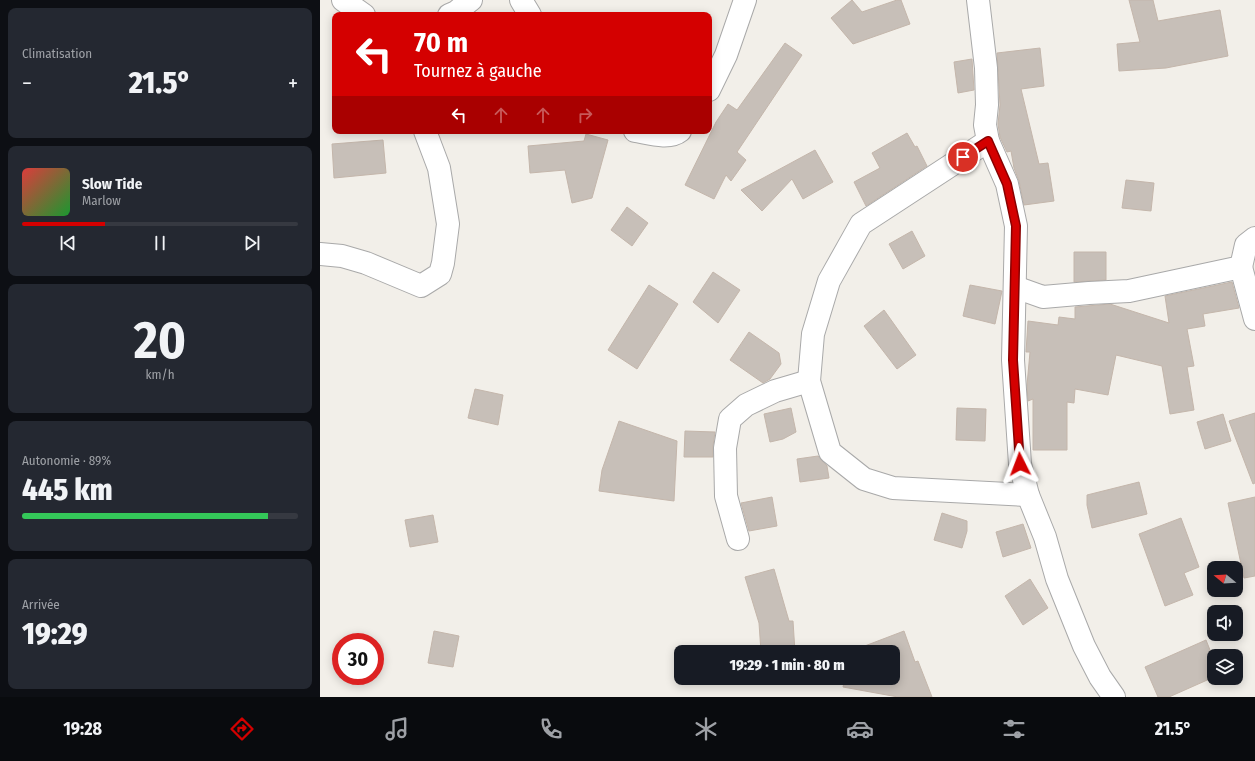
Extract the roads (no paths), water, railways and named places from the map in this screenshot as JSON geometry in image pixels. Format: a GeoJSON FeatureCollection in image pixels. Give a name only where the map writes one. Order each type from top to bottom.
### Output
{"type":"FeatureCollection","features":[{"type":"Feature","properties":{"kind":"street"},"geometry":{"type":"LineString","coordinates":[[343,0],[360,12]]}},
{"type":"Feature","properties":{"kind":"street"},"geometry":{"type":"LineString","coordinates":[[456,12],[471,0]]}},
{"type":"Feature","properties":{"kind":"street"},"geometry":{"type":"LineString","coordinates":[[521,0],[528,12]]}},
{"type":"Feature","properties":{"kind":"street"},"geometry":{"type":"LineString","coordinates":[[712,84],[726,55],[745,0]]}},
{"type":"Feature","properties":{"kind":"street"},"geometry":{"type":"LineString","coordinates":[[978,0],[986,68],[987,104],[985,125],[988,141],[1007,184],[1016,226],[1013,360],[1020,464],[1028,495],[1045,537],[1057,579],[1084,646],[1100,677],[1114,697]]}},
{"type":"Feature","properties":{"kind":"street"},"geometry":{"type":"LineString","coordinates":[[320,254],[342,256],[366,263],[421,286],[440,274],[443,263],[448,224],[439,168],[426,134]]}},
{"type":"Feature","properties":{"kind":"street"},"geometry":{"type":"LineString","coordinates":[[652,134],[663,136],[673,134]]}},
{"type":"Feature","properties":{"kind":"street"},"geometry":{"type":"LineString","coordinates":[[988,141],[861,224],[829,282],[813,334],[809,381],[830,452],[864,479],[893,488],[1028,495]]}},
{"type":"Feature","properties":{"kind":"street"},"geometry":{"type":"LineString","coordinates":[[1255,238],[1246,245],[1241,267],[1255,319]]}},
{"type":"Feature","properties":{"kind":"street"},"geometry":{"type":"LineString","coordinates":[[1015,287],[1043,297],[1089,293],[1129,292],[1241,267]]}},
{"type":"Feature","properties":{"kind":"street"},"geometry":{"type":"LineString","coordinates":[[738,539],[726,496],[725,448],[730,419],[746,404],[775,391],[809,381]]}}]}
